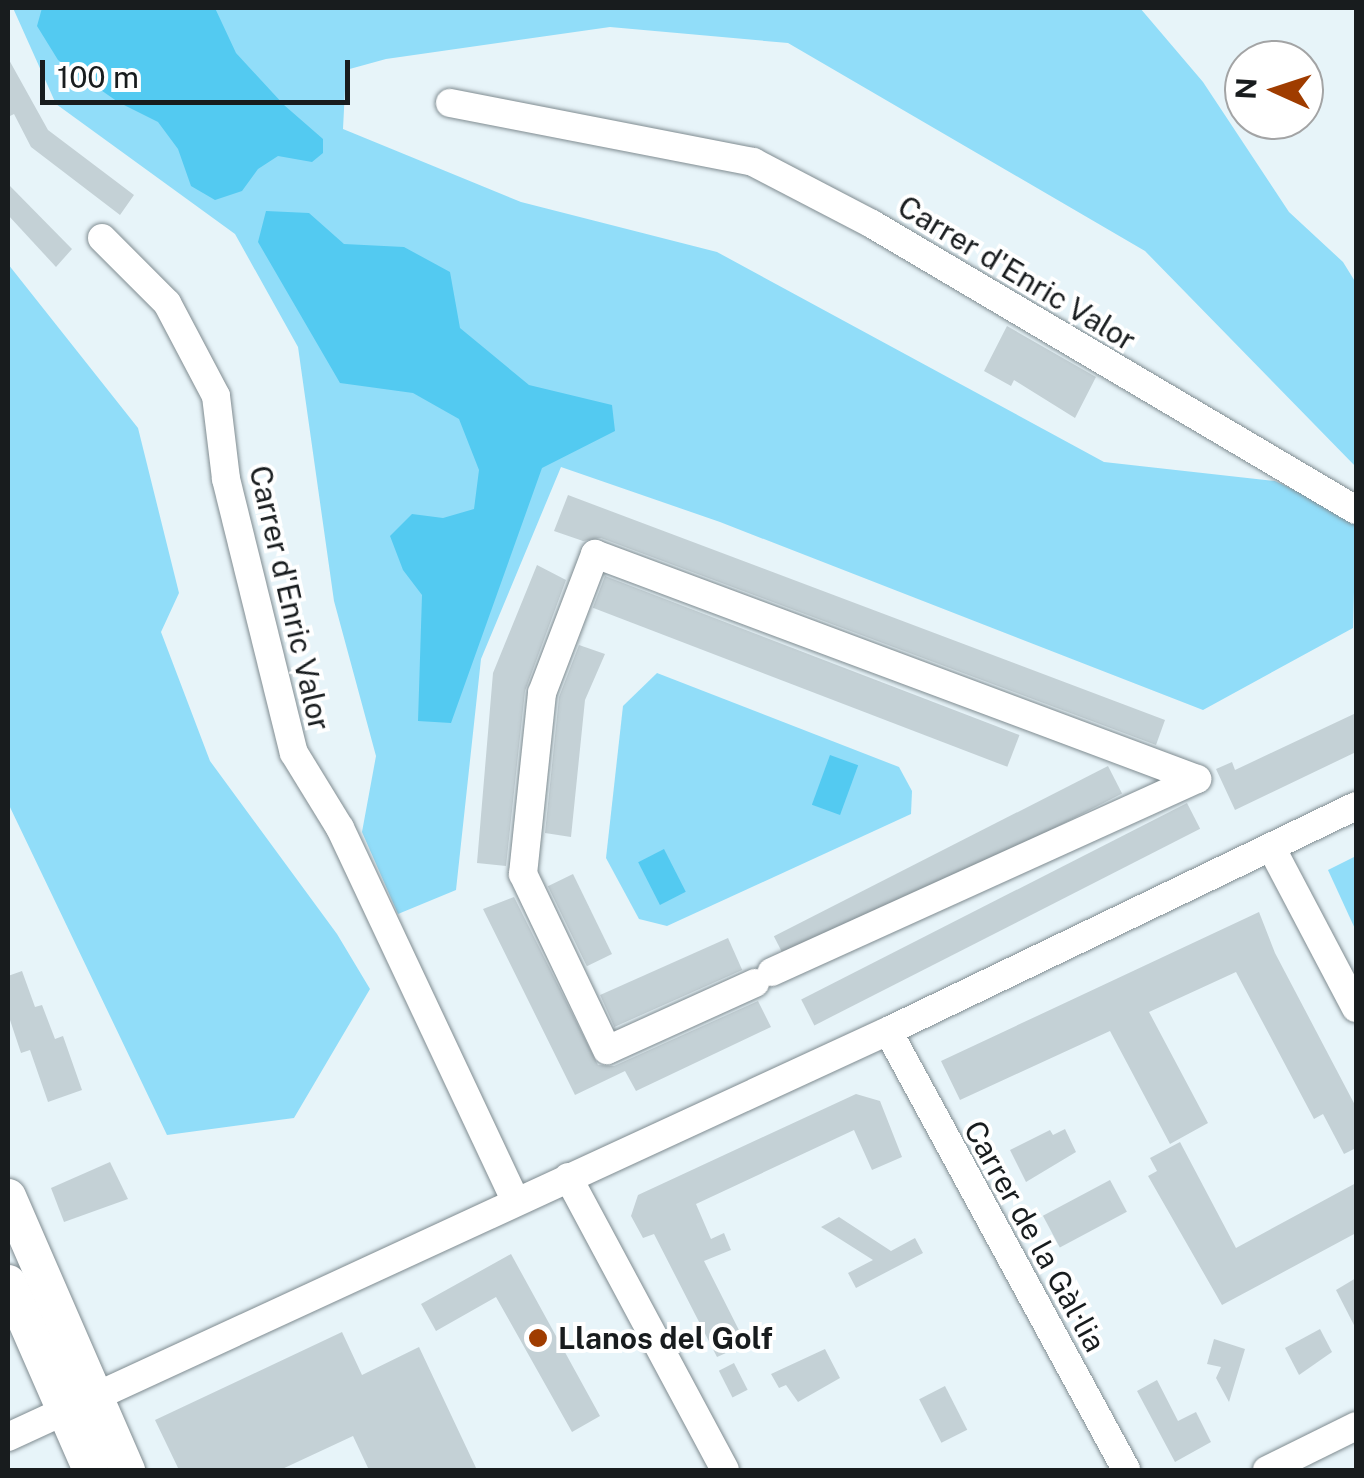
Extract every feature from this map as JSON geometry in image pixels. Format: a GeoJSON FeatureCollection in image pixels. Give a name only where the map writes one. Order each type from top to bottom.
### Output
{"type":"FeatureCollection","features":[{"type":"Feature","properties":{"kind":"main road"},"geometry":{"type":"LineString","coordinates":[[8,1196],[79,1403],[90,1470]]}},
{"type":"Feature","properties":{"kind":"main road"},"geometry":{"type":"LineString","coordinates":[[8,1282],[79,1403],[127,1470]]}},
{"type":"Feature","properties":{"kind":"street","name":"Carrer d'Enric Valor"},"geometry":{"type":"LineString","coordinates":[[450,103],[753,162],[872,224],[1356,510]]}},
{"type":"Feature","properties":{"kind":"street","name":"Carrer d'Enric Valor"},"geometry":{"type":"LineString","coordinates":[[102,238],[167,303],[216,396],[226,480],[294,753],[340,828],[515,1200]]}},
{"type":"Feature","properties":{"kind":"street"},"geometry":{"type":"LineString","coordinates":[[595,554],[1197,779],[764,978],[607,1050],[523,874],[542,693],[595,554]]}},
{"type":"Feature","properties":{"kind":"street"},"geometry":{"type":"LineString","coordinates":[[8,1438],[515,1200],[888,1031],[1356,806]]}},
{"type":"Feature","properties":{"kind":"street"},"geometry":{"type":"LineString","coordinates":[[1271,846],[1356,1008]]}},
{"type":"Feature","properties":{"kind":"street","name":"Carrer de la Gàl·lia"},"geometry":{"type":"LineString","coordinates":[[888,1031],[1126,1470]]}},
{"type":"Feature","properties":{"kind":"street"},"geometry":{"type":"LineString","coordinates":[[559,1181],[707,1470]]}},
{"type":"Feature","properties":{"kind":"street"},"geometry":{"type":"LineString","coordinates":[[559,1181],[725,1470]]}},
{"type":"Feature","properties":{"kind":"street"},"geometry":{"type":"LineString","coordinates":[[1266,1470],[1356,1426]]}},
{"type":"Feature","properties":{"kind":"shaded area"},"geometry":{"type":"Polygon","coordinates":[[[13,8],[1140,8],[1203,82],[1224,114],[1224,140],[1241,140],[1289,212],[1343,262],[1356,283],[1356,467],[1145,251],[788,43],[610,27],[386,59],[346,70],[343,129],[521,202],[717,252],[1104,462],[1275,481],[1356,519],[1353,628],[1203,710],[720,522],[561,467],[481,659],[456,890],[398,914],[362,832],[376,756],[334,601],[298,347],[235,234],[56,104],[13,8]]]}},
{"type":"Feature","properties":{"kind":"shaded area"},"geometry":{"type":"Polygon","coordinates":[[[42,8],[215,8],[236,53],[284,105],[323,139],[323,153],[312,162],[278,156],[258,169],[242,191],[215,200],[191,186],[178,149],[158,122],[118,102],[58,60],[37,26],[42,8]]]}},
{"type":"Feature","properties":{"kind":"shaded area"},"geometry":{"type":"Polygon","coordinates":[[[266,211],[309,213],[344,244],[404,247],[450,272],[460,328],[529,385],[612,405],[615,431],[542,468],[451,723],[418,721],[422,595],[403,570],[390,536],[412,514],[443,518],[474,509],[479,470],[459,419],[413,393],[340,383],[258,242],[266,211]]]}},
{"type":"Feature","properties":{"kind":"shaded area"},"geometry":{"type":"Polygon","coordinates":[[[8,264],[138,428],[179,593],[161,632],[210,761],[337,934],[370,989],[294,1118],[167,1135],[8,803],[8,264]]]}},
{"type":"Feature","properties":{"kind":"shaded area"},"geometry":{"type":"Polygon","coordinates":[[[657,673],[899,767],[912,791],[911,814],[667,926],[639,919],[606,858],[623,706],[657,673]]]}},
{"type":"Feature","properties":{"kind":"shaded area"},"geometry":{"type":"Polygon","coordinates":[[[830,755],[858,765],[840,815],[812,805],[830,755]]]}},
{"type":"Feature","properties":{"kind":"shaded area"},"geometry":{"type":"Polygon","coordinates":[[[664,849],[686,892],[660,905],[638,862],[664,849]]]}},
{"type":"Feature","properties":{"kind":"shaded area"},"geometry":{"type":"Polygon","coordinates":[[[1356,856],[1356,931],[1328,870],[1356,856]]]}},
{"type":"Feature","properties":{"kind":"building"},"geometry":{"type":"Polygon","coordinates":[[[8,58],[48,130],[134,195],[120,215],[31,147],[14,114],[8,117],[8,58]]]}},
{"type":"Feature","properties":{"kind":"building"},"geometry":{"type":"Polygon","coordinates":[[[8,184],[72,249],[56,267],[8,215],[8,184]]]}},
{"type":"Feature","properties":{"kind":"building"},"geometry":{"type":"Polygon","coordinates":[[[1007,326],[1096,377],[1075,418],[1014,380],[1011,386],[984,371],[1007,326]]]}},
{"type":"Feature","properties":{"kind":"building"},"geometry":{"type":"Polygon","coordinates":[[[568,495],[1165,720],[1156,745],[601,538],[583,541],[554,531],[568,495]]]}},
{"type":"Feature","properties":{"kind":"building"},"geometry":{"type":"Polygon","coordinates":[[[537,565],[566,580],[525,691],[506,866],[477,863],[493,673],[537,565]]]}},
{"type":"Feature","properties":{"kind":"building"},"geometry":{"type":"Polygon","coordinates":[[[605,576],[1020,735],[1007,767],[593,608],[605,576]]]}},
{"type":"Feature","properties":{"kind":"building"},"geometry":{"type":"Polygon","coordinates":[[[579,645],[605,654],[585,700],[571,837],[545,833],[559,697],[579,645]]]}},
{"type":"Feature","properties":{"kind":"building"},"geometry":{"type":"Polygon","coordinates":[[[1356,713],[1356,752],[1235,810],[1216,769],[1232,762],[1235,770],[1356,713]]]}},
{"type":"Feature","properties":{"kind":"building"},"geometry":{"type":"Polygon","coordinates":[[[1108,766],[1122,794],[788,964],[774,936],[1108,766]]]}},
{"type":"Feature","properties":{"kind":"building"},"geometry":{"type":"Polygon","coordinates":[[[1187,803],[1200,829],[814,1025],[801,1000],[1187,803]]]}},
{"type":"Feature","properties":{"kind":"building"},"geometry":{"type":"Polygon","coordinates":[[[573,874],[612,954],[587,966],[548,886],[573,874]]]}},
{"type":"Feature","properties":{"kind":"building"},"geometry":{"type":"Polygon","coordinates":[[[514,897],[598,1065],[614,1066],[758,1001],[771,1027],[636,1091],[625,1071],[575,1095],[483,909],[514,897]]]}},
{"type":"Feature","properties":{"kind":"building"},"geometry":{"type":"Polygon","coordinates":[[[1259,912],[1275,953],[1356,1107],[1356,1148],[1344,1154],[1323,1114],[1314,1119],[1236,972],[1149,1012],[1208,1123],[1170,1144],[1110,1031],[960,1100],[941,1061],[1259,912]]]}},
{"type":"Feature","properties":{"kind":"building"},"geometry":{"type":"Polygon","coordinates":[[[728,938],[742,970],[614,1027],[600,995],[728,938]]]}},
{"type":"Feature","properties":{"kind":"building"},"geometry":{"type":"Polygon","coordinates":[[[22,971],[35,1007],[42,1005],[55,1039],[63,1036],[82,1090],[48,1102],[30,1050],[21,1053],[8,1014],[8,976],[22,971]]]}},
{"type":"Feature","properties":{"kind":"building"},"geometry":{"type":"Polygon","coordinates":[[[856,1094],[880,1101],[902,1157],[872,1170],[854,1130],[696,1204],[711,1239],[724,1233],[731,1250],[704,1261],[746,1344],[717,1357],[654,1234],[643,1238],[631,1216],[638,1195],[856,1094]]]}},
{"type":"Feature","properties":{"kind":"building"},"geometry":{"type":"Polygon","coordinates":[[[1065,1129],[1076,1152],[1026,1182],[1010,1150],[1050,1130],[1053,1135],[1065,1129]]]}},
{"type":"Feature","properties":{"kind":"building"},"geometry":{"type":"Polygon","coordinates":[[[1180,1142],[1236,1248],[1356,1183],[1356,1233],[1222,1305],[1148,1176],[1157,1171],[1150,1158],[1180,1142]]]}},
{"type":"Feature","properties":{"kind":"building"},"geometry":{"type":"Polygon","coordinates":[[[110,1162],[128,1199],[64,1222],[51,1188],[110,1162]]]}},
{"type":"Feature","properties":{"kind":"building"},"geometry":{"type":"Polygon","coordinates":[[[1110,1180],[1127,1212],[1060,1247],[1043,1216],[1110,1180]]]}},
{"type":"Feature","properties":{"kind":"building"},"geometry":{"type":"Polygon","coordinates":[[[839,1217],[891,1251],[915,1238],[923,1253],[856,1288],[848,1273],[873,1260],[821,1227],[839,1217]]]}},
{"type":"Feature","properties":{"kind":"building","name":"Llanos del Golf"},"geometry":{"type":"Polygon","coordinates":[[[511,1254],[600,1416],[572,1432],[496,1297],[436,1331],[421,1304],[511,1254]]]}},
{"type":"Feature","properties":{"kind":"building"},"geometry":{"type":"Polygon","coordinates":[[[1356,1278],[1356,1329],[1336,1290],[1356,1278]]]}},
{"type":"Feature","properties":{"kind":"building"},"geometry":{"type":"Polygon","coordinates":[[[1320,1329],[1332,1352],[1299,1375],[1285,1348],[1320,1329]]]}},
{"type":"Feature","properties":{"kind":"building"},"geometry":{"type":"Polygon","coordinates":[[[342,1332],[362,1375],[419,1347],[477,1470],[369,1470],[353,1436],[280,1470],[179,1470],[155,1420],[342,1332]]]}},
{"type":"Feature","properties":{"kind":"building"},"geometry":{"type":"Polygon","coordinates":[[[1214,1339],[1245,1349],[1229,1402],[1216,1378],[1221,1367],[1207,1364],[1214,1339]]]}},
{"type":"Feature","properties":{"kind":"building"},"geometry":{"type":"Polygon","coordinates":[[[825,1349],[840,1378],[798,1402],[786,1385],[779,1388],[771,1374],[825,1349]]]}},
{"type":"Feature","properties":{"kind":"building"},"geometry":{"type":"Polygon","coordinates":[[[734,1363],[748,1390],[732,1397],[719,1371],[734,1363]]]}},
{"type":"Feature","properties":{"kind":"building"},"geometry":{"type":"Polygon","coordinates":[[[1157,1380],[1178,1421],[1196,1412],[1211,1442],[1175,1462],[1137,1391],[1157,1380]]]}},
{"type":"Feature","properties":{"kind":"building"},"geometry":{"type":"Polygon","coordinates":[[[945,1386],[967,1430],[941,1443],[919,1399],[945,1386]]]}},
{"type":"Feature","properties":{"kind":"place","name":"Llanos del Golf"},"geometry":{"type":"Point","coordinates":[538,1338]}}]}
